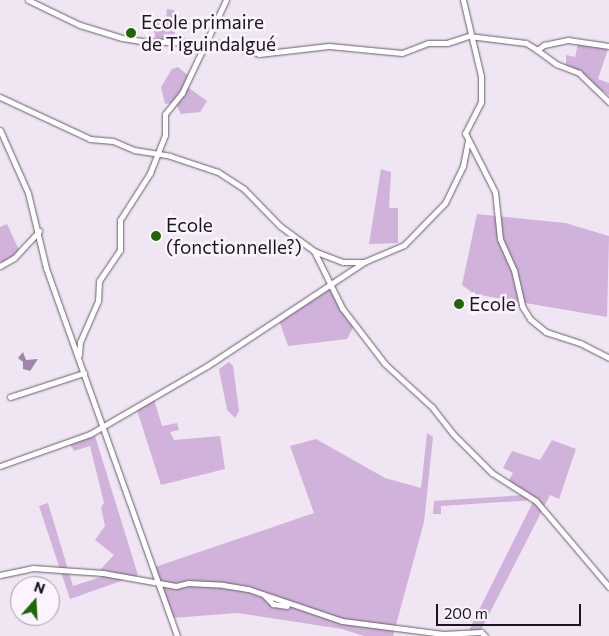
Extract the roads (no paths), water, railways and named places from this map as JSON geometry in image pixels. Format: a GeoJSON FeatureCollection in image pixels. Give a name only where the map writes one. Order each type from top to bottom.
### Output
{"type":"FeatureCollection","features":[{"type":"Feature","properties":{"kind":"street"},"geometry":{"type":"LineString","coordinates":[[28,0],[73,23],[122,38],[140,41],[230,45],[259,54],[329,46],[402,53],[428,43],[447,43],[469,36],[526,43],[556,64],[578,73],[609,102]]}},
{"type":"Feature","properties":{"kind":"street"},"geometry":{"type":"LineString","coordinates":[[79,360],[80,342],[98,301],[99,281],[120,250],[120,220],[150,173],[156,153],[165,135],[166,110],[182,94],[204,43],[226,0]]}},
{"type":"Feature","properties":{"kind":"street"},"geometry":{"type":"LineString","coordinates":[[463,0],[469,36],[481,66],[480,102],[465,133],[495,192],[500,239],[511,263],[524,312],[546,332],[580,343],[609,358]]}},
{"type":"Feature","properties":{"kind":"street"},"geometry":{"type":"LineString","coordinates":[[537,50],[544,45],[579,39],[591,45],[609,46]]}},
{"type":"Feature","properties":{"kind":"street"},"geometry":{"type":"LineString","coordinates":[[0,97],[90,139],[113,141],[134,150],[156,153],[218,172],[252,196],[280,226],[314,252],[343,262],[364,262]]}},
{"type":"Feature","properties":{"kind":"street"},"geometry":{"type":"LineString","coordinates":[[0,130],[28,192],[39,231],[46,268],[177,636]]}},
{"type":"Feature","properties":{"kind":"street"},"geometry":{"type":"LineString","coordinates":[[0,466],[102,427],[207,366],[364,262],[404,245],[438,213],[451,194],[463,166],[468,141]]}},
{"type":"Feature","properties":{"kind":"street"},"geometry":{"type":"LineString","coordinates":[[0,266],[14,258],[39,231]]}},
{"type":"Feature","properties":{"kind":"street"},"geometry":{"type":"LineString","coordinates":[[314,252],[342,308],[385,364],[432,407],[453,434],[492,473],[536,501],[609,587]]}},
{"type":"Feature","properties":{"kind":"street"},"geometry":{"type":"LineString","coordinates":[[10,397],[84,373]]}},
{"type":"Feature","properties":{"kind":"street"},"geometry":{"type":"LineString","coordinates":[[0,575],[33,568],[158,581],[176,586],[188,583],[223,585],[262,594],[342,621],[380,628],[443,634],[482,632],[485,636]]}},
{"type":"Feature","properties":{"kind":"place","name":"Ecole primaire de Tiguindalgué"},"geometry":{"type":"Point","coordinates":[131,33]}},
{"type":"Feature","properties":{"kind":"place","name":"Ecole (fonctionnelle?)"},"geometry":{"type":"Point","coordinates":[156,236]}},
{"type":"Feature","properties":{"kind":"place","name":"Ecole"},"geometry":{"type":"Point","coordinates":[459,304]}}]}
